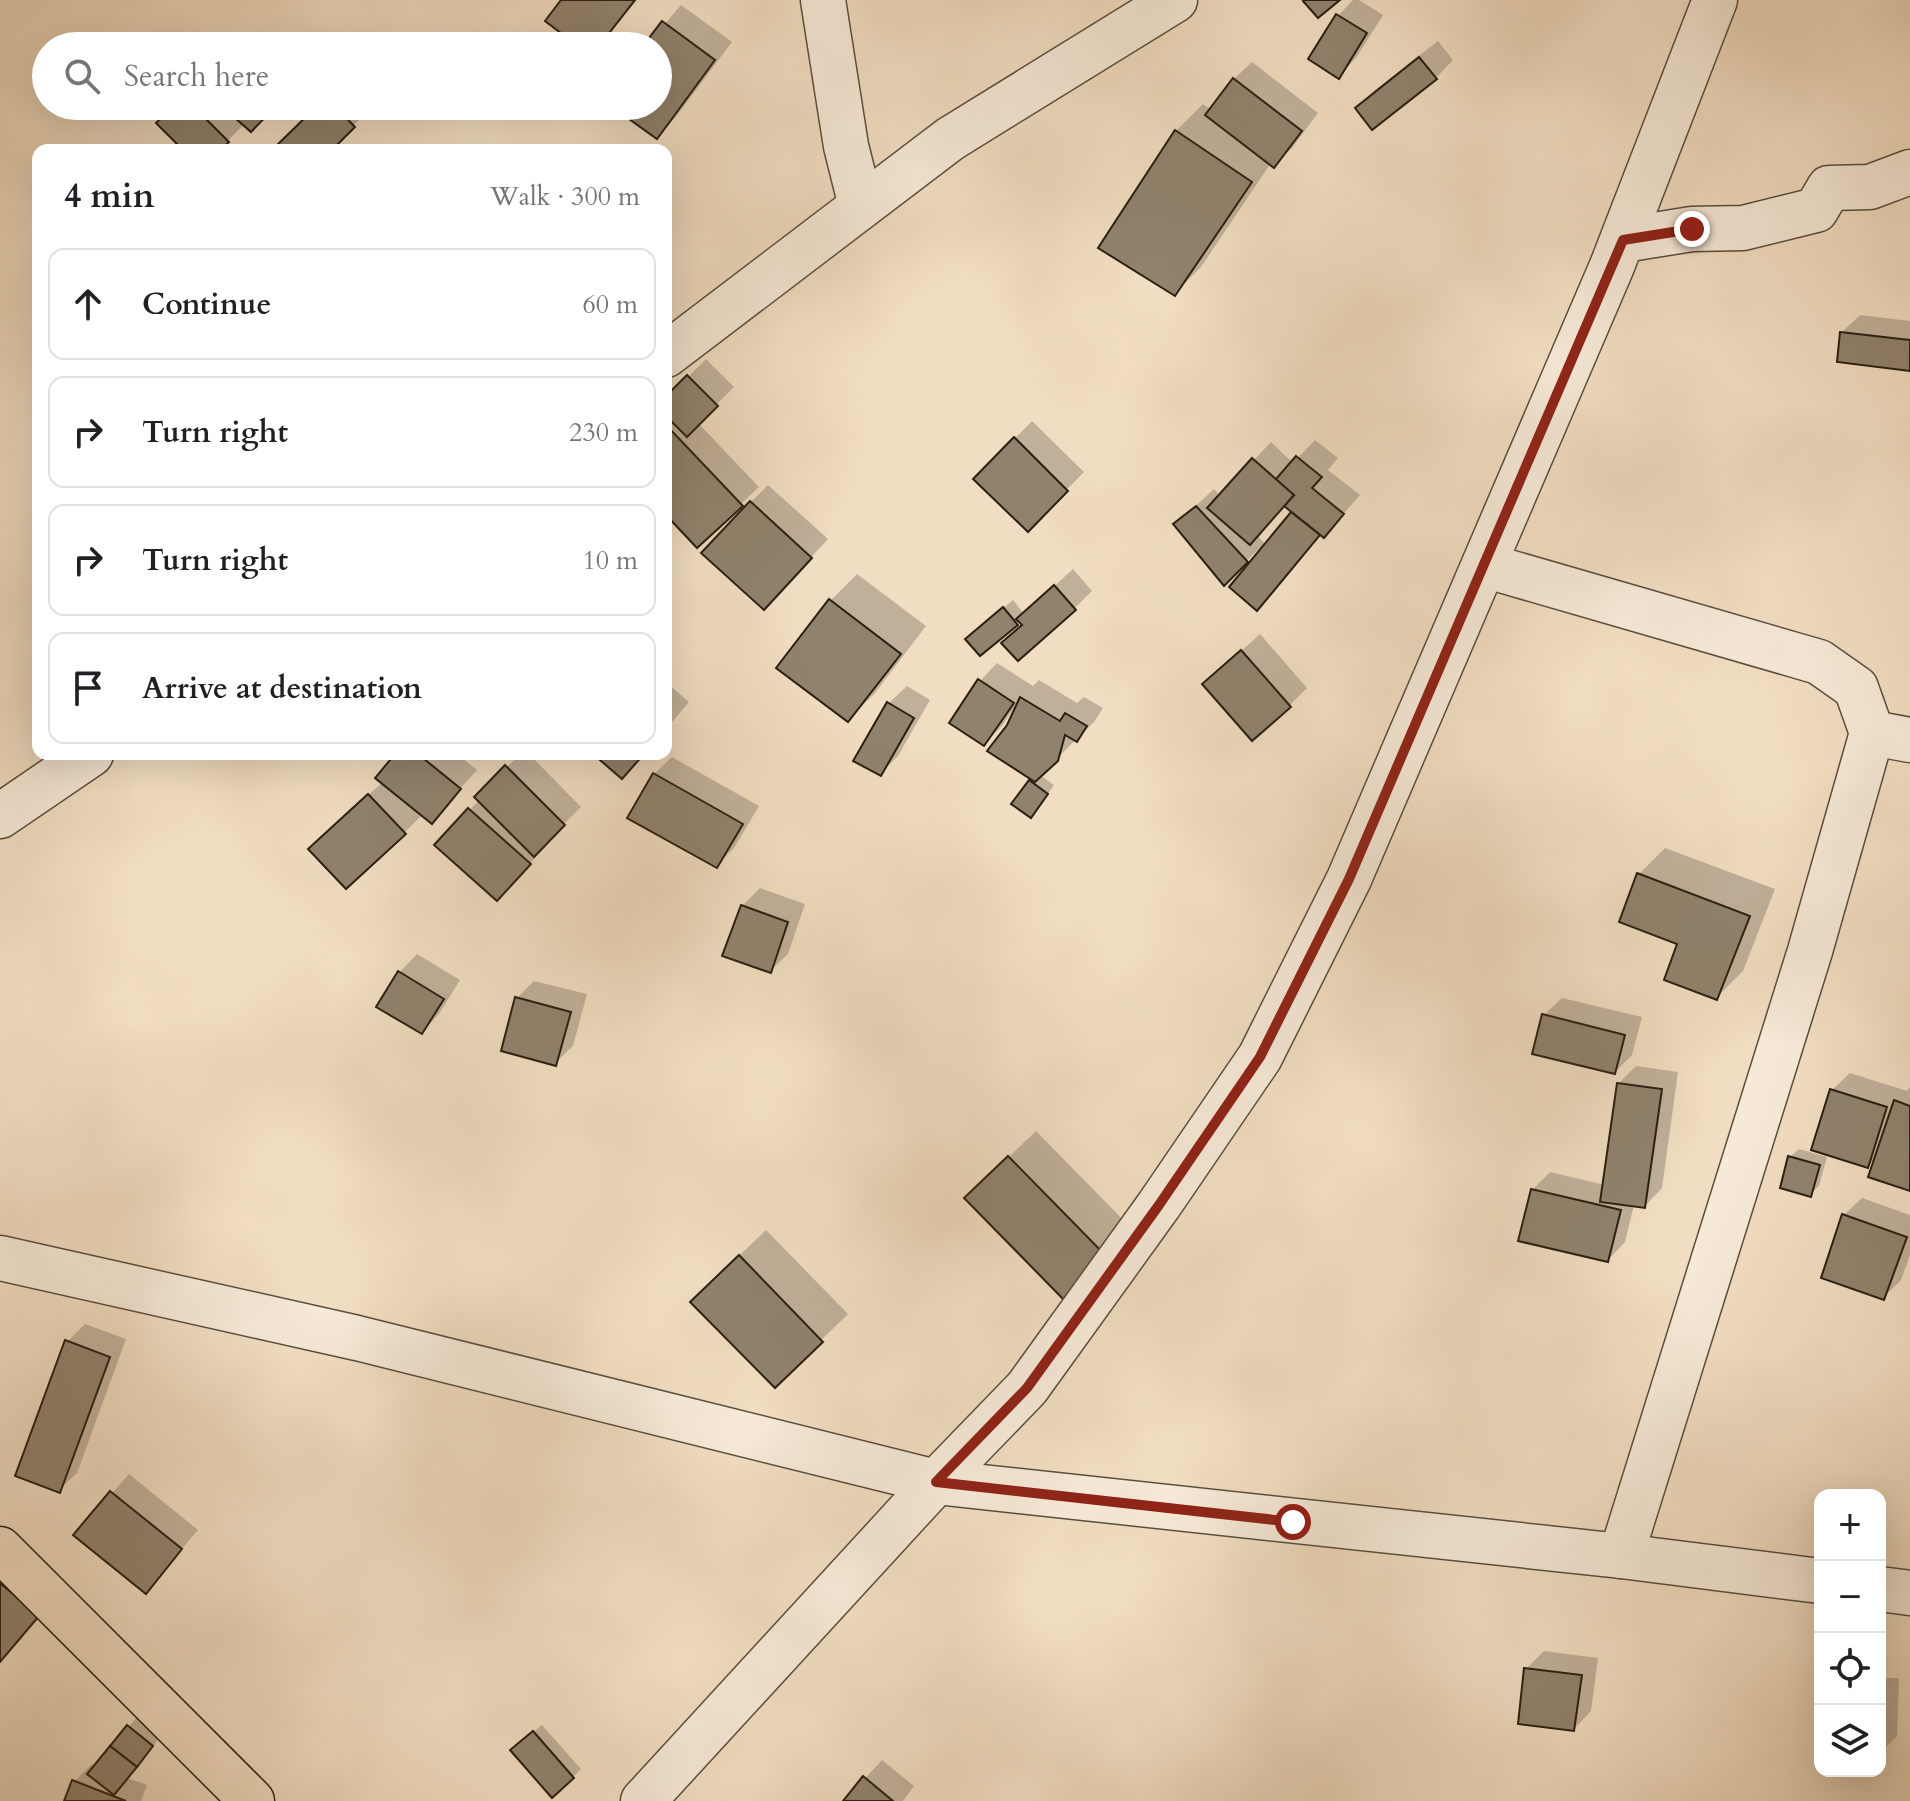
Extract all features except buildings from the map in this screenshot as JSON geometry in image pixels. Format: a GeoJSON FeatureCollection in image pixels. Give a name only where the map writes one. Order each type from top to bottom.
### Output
{"type":"FeatureCollection","features":[{"type":"Feature","properties":{"kind":"main road"},"geometry":{"type":"LineString","coordinates":[[0,1549],[252,1801]]}},
{"type":"Feature","properties":{"kind":"street"},"geometry":{"type":"LineString","coordinates":[[823,0],[846,146],[861,206]]}},
{"type":"Feature","properties":{"kind":"street"},"geometry":{"type":"LineString","coordinates":[[672,350],[950,139],[1175,0]]}},
{"type":"Feature","properties":{"kind":"street"},"geometry":{"type":"LineString","coordinates":[[643,1801],[936,1482],[1027,1388],[1159,1205],[1260,1057],[1349,879],[1623,240],[1715,0]]}},
{"type":"Feature","properties":{"kind":"street"},"geometry":{"type":"LineString","coordinates":[[1623,240],[1692,229],[1743,228],[1816,210],[1829,188],[1870,187],[1910,172]]}},
{"type":"Feature","properties":{"kind":"street"},"geometry":{"type":"LineString","coordinates":[[1484,565],[1819,662],[1856,688],[1891,736],[1810,951],[1621,1556]]}},
{"type":"Feature","properties":{"kind":"street"},"geometry":{"type":"LineString","coordinates":[[0,816],[82,760]]}},
{"type":"Feature","properties":{"kind":"street"},"geometry":{"type":"LineString","coordinates":[[0,1258],[357,1338],[936,1482],[1621,1556],[1814,1580]]}},
{"type":"Feature","properties":{"kind":"street"},"geometry":{"type":"LineString","coordinates":[[1886,1590],[1910,1593]]}},
{"type":"Feature","properties":{"kind":"route"},"geometry":{"type":"LineString","coordinates":[[1293,1522],[936,1482],[1027,1388],[1159,1205],[1260,1057],[1349,879],[1623,240],[1692,229]]}}]}
